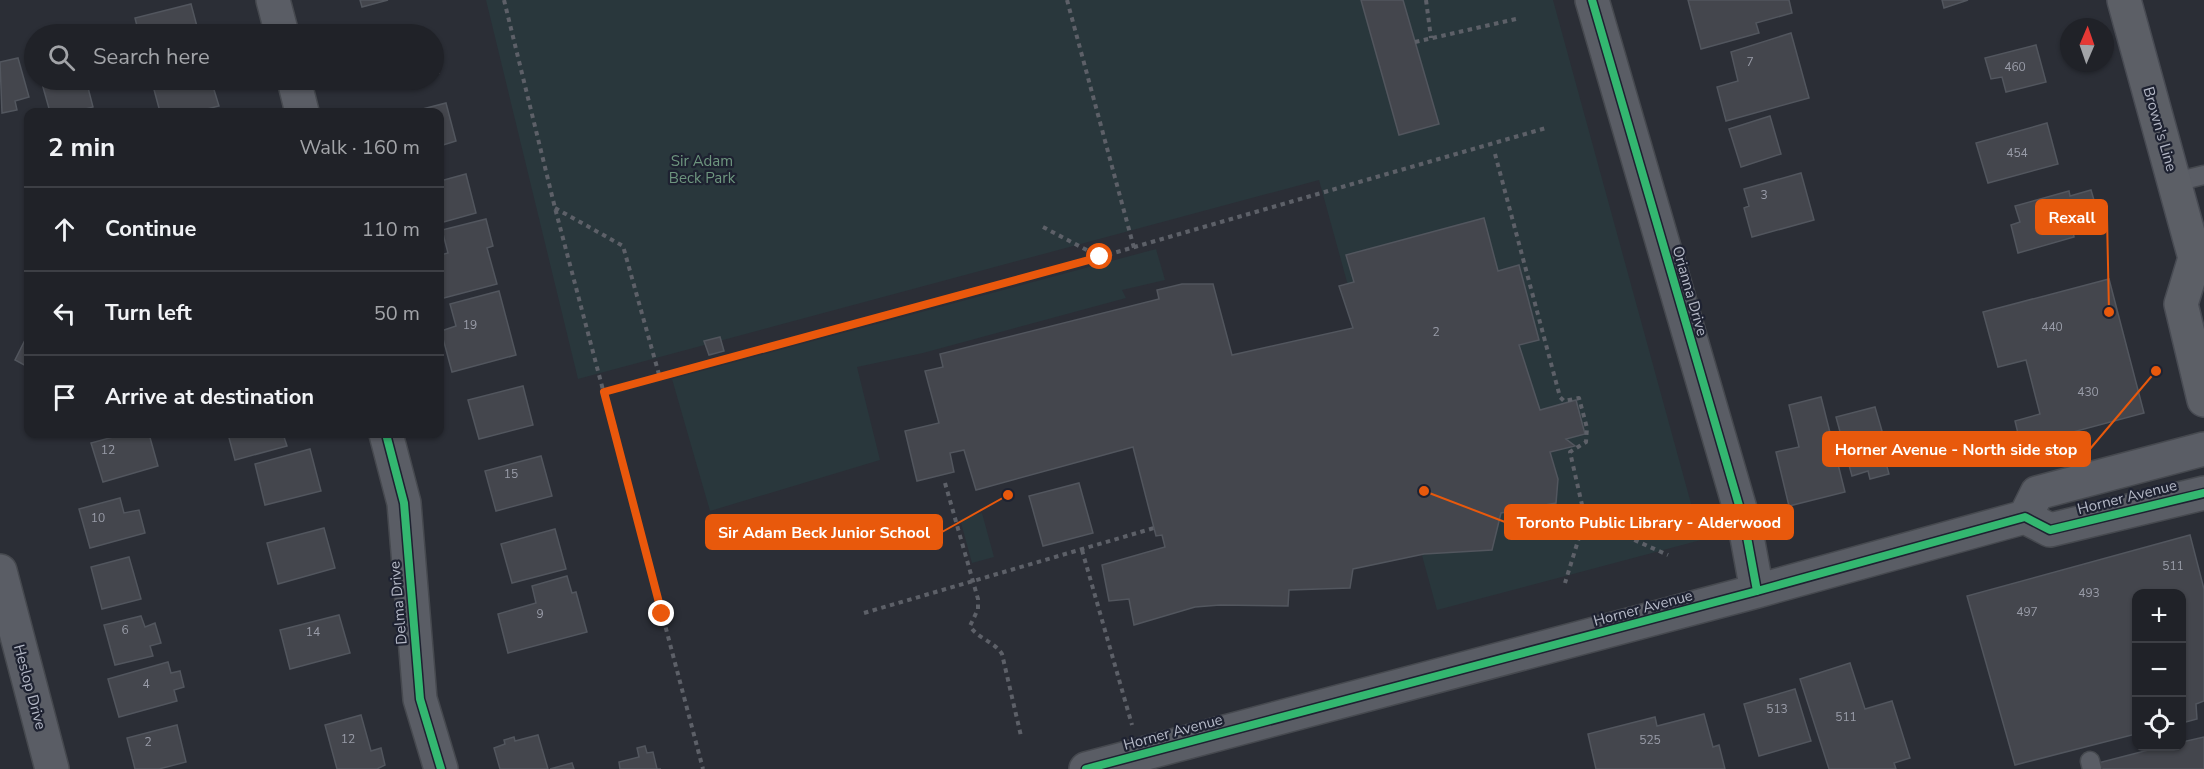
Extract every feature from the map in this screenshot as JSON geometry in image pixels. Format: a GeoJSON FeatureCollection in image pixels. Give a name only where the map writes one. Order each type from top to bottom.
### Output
{"type":"FeatureCollection","features":[{"type":"Feature","properties":{"kind":"main road","name":"Brown's Line"},"geometry":{"type":"LineString","coordinates":[[2124,0],[2190,179],[2200,262],[2181,304],[2204,400]]}},
{"type":"Feature","properties":{"kind":"street"},"geometry":{"type":"LineString","coordinates":[[273,0],[279,24]]}},
{"type":"Feature","properties":{"kind":"street","name":"Orianna Drive"},"geometry":{"type":"LineString","coordinates":[[1592,0],[1745,526],[1757,591]]}},
{"type":"Feature","properties":{"kind":"street"},"geometry":{"type":"LineString","coordinates":[[296,90],[301,108]]}},
{"type":"Feature","properties":{"kind":"street","name":"Delma Drive"},"geometry":{"type":"LineString","coordinates":[[387,438],[404,503],[420,699],[441,769]]}},
{"type":"Feature","properties":{"kind":"street","name":"Horner Avenue"},"geometry":{"type":"LineString","coordinates":[[2025,517],[2037,493],[2204,449]]}},
{"type":"Feature","properties":{"kind":"street","name":"Horner Avenue"},"geometry":{"type":"LineString","coordinates":[[1086,769],[1757,591],[2025,517],[2050,530],[2204,493]]}},
{"type":"Feature","properties":{"kind":"street","name":"Heslop Drive"},"geometry":{"type":"LineString","coordinates":[[0,571],[52,769]]}},
{"type":"Feature","properties":{"kind":"path"},"geometry":{"type":"LineString","coordinates":[[504,0],[555,208],[703,769]]}},
{"type":"Feature","properties":{"kind":"path"},"geometry":{"type":"LineString","coordinates":[[1067,0],[1134,248]]}},
{"type":"Feature","properties":{"kind":"path"},"geometry":{"type":"LineString","coordinates":[[1426,0],[1431,38]]}},
{"type":"Feature","properties":{"kind":"path"},"geometry":{"type":"LineString","coordinates":[[1415,42],[1516,18]]}},
{"type":"Feature","properties":{"kind":"path"},"geometry":{"type":"LineString","coordinates":[[604,392],[1134,248],[1546,128]]}},
{"type":"Feature","properties":{"kind":"path"},"geometry":{"type":"LineString","coordinates":[[1495,154],[1560,397],[1564,401],[1579,398],[1587,428],[1586,442],[1570,452],[1585,518],[1565,583]]}},
{"type":"Feature","properties":{"kind":"path"},"geometry":{"type":"LineString","coordinates":[[555,208],[623,246],[660,378]]}},
{"type":"Feature","properties":{"kind":"path"},"geometry":{"type":"LineString","coordinates":[[1042,226],[1100,257]]}},
{"type":"Feature","properties":{"kind":"path"},"geometry":{"type":"LineString","coordinates":[[945,483],[979,604],[970,626],[976,634],[998,646],[1002,654],[1021,736]]}},
{"type":"Feature","properties":{"kind":"path"},"geometry":{"type":"LineString","coordinates":[[1585,518],[1668,555]]}},
{"type":"Feature","properties":{"kind":"path"},"geometry":{"type":"LineString","coordinates":[[864,613],[973,583],[1154,528]]}},
{"type":"Feature","properties":{"kind":"path"},"geometry":{"type":"LineString","coordinates":[[1082,550],[1140,754]]}},
{"type":"Feature","properties":{"kind":"green space","name":"Sir Adam Beck Park"},"geometry":{"type":"Polygon","coordinates":[[[486,0],[1553,0],[1701,540],[1437,610],[1319,180],[578,379],[486,0]]]}},
{"type":"Feature","properties":{"kind":"green space"},"geometry":{"type":"Polygon","coordinates":[[[1156,249],[1165,280],[1122,290],[1126,298],[923,353],[857,367],[880,460],[710,511],[672,379],[1156,249]]]}},
{"type":"Feature","properties":{"kind":"green space"},"geometry":{"type":"Polygon","coordinates":[[[982,513],[994,557],[972,563],[960,519],[982,513]]]}},
{"type":"Feature","properties":{"kind":"building"},"geometry":{"type":"Polygon","coordinates":[[[360,0],[388,0],[362,7],[360,0]]]}},
{"type":"Feature","properties":{"kind":"building"},"geometry":{"type":"Polygon","coordinates":[[[1361,0],[1403,0],[1439,124],[1399,135],[1361,0]]]}},
{"type":"Feature","properties":{"kind":"building"},"geometry":{"type":"Polygon","coordinates":[[[1688,0],[1789,0],[1792,13],[1756,23],[1759,33],[1701,49],[1688,0]]]}},
{"type":"Feature","properties":{"kind":"building"},"geometry":{"type":"Polygon","coordinates":[[[1942,0],[1968,0],[1944,8],[1942,0]]]}},
{"type":"Feature","properties":{"kind":"building"},"geometry":{"type":"Polygon","coordinates":[[[191,4],[196,24],[136,24],[135,18],[191,4]]]}},
{"type":"Feature","properties":{"kind":"building"},"geometry":{"type":"Polygon","coordinates":[[[1791,33],[1809,98],[1726,121],[1717,87],[1738,81],[1731,52],[1791,33]]]}},
{"type":"Feature","properties":{"kind":"building"},"geometry":{"type":"Polygon","coordinates":[[[2036,45],[2046,82],[2006,92],[2002,77],[1991,79],[1985,58],[2036,45]]]}},
{"type":"Feature","properties":{"kind":"building"},"geometry":{"type":"Polygon","coordinates":[[[18,58],[24,79],[24,90],[27,90],[29,97],[15,101],[17,110],[2,113],[0,62],[18,58]]]}},
{"type":"Feature","properties":{"kind":"building"},"geometry":{"type":"Polygon","coordinates":[[[44,90],[89,90],[93,107],[89,108],[49,108],[44,90]]]}},
{"type":"Feature","properties":{"kind":"building"},"geometry":{"type":"Polygon","coordinates":[[[154,90],[214,90],[219,106],[211,108],[159,108],[154,90]]]}},
{"type":"Feature","properties":{"kind":"building"},"geometry":{"type":"Polygon","coordinates":[[[446,103],[456,141],[444,145],[444,108],[427,108],[446,103]]]}},
{"type":"Feature","properties":{"kind":"building"},"geometry":{"type":"Polygon","coordinates":[[[1770,116],[1781,154],[1741,167],[1729,129],[1770,116]]]}},
{"type":"Feature","properties":{"kind":"building"},"geometry":{"type":"Polygon","coordinates":[[[2047,123],[2058,164],[1988,183],[1976,143],[2047,123]]]}},
{"type":"Feature","properties":{"kind":"building"},"geometry":{"type":"Polygon","coordinates":[[[1801,173],[1814,220],[1752,237],[1744,208],[1749,206],[1744,189],[1801,173]]]}},
{"type":"Feature","properties":{"kind":"building"},"geometry":{"type":"Polygon","coordinates":[[[466,174],[476,213],[444,222],[444,180],[466,174]]]}},
{"type":"Feature","properties":{"kind":"building"},"geometry":{"type":"Polygon","coordinates":[[[2091,190],[2101,224],[2073,231],[2074,237],[2018,253],[2011,225],[2020,222],[2015,206],[2069,191],[2070,196],[2091,190]]]}},
{"type":"Feature","properties":{"kind":"building"},"geometry":{"type":"Polygon","coordinates":[[[1484,218],[1498,271],[1519,265],[1539,340],[1519,345],[1540,410],[1576,400],[1585,434],[1566,439],[1575,446],[1550,452],[1558,479],[1556,503],[1501,513],[1492,550],[1424,554],[1353,569],[1350,588],[1289,590],[1288,606],[1195,607],[1134,625],[1129,599],[1109,601],[1102,565],[1165,547],[1162,535],[1156,536],[1133,447],[976,490],[964,450],[950,453],[954,472],[917,481],[905,431],[939,423],[925,371],[943,367],[940,354],[1159,299],[1157,290],[1182,284],[1213,284],[1232,355],[1353,328],[1339,286],[1354,282],[1346,255],[1484,218]]]}},
{"type":"Feature","properties":{"kind":"building"},"geometry":{"type":"Polygon","coordinates":[[[486,219],[493,246],[487,248],[497,284],[444,298],[444,254],[448,253],[444,230],[486,219]]]}},
{"type":"Feature","properties":{"kind":"building"},"geometry":{"type":"Polygon","coordinates":[[[2109,279],[2144,413],[2021,446],[2015,421],[2040,414],[2026,360],[1998,367],[1983,312],[2109,279]]]}},
{"type":"Feature","properties":{"kind":"building"},"geometry":{"type":"Polygon","coordinates":[[[499,291],[516,355],[452,372],[444,342],[444,330],[456,326],[450,304],[499,291]]]}},
{"type":"Feature","properties":{"kind":"building"},"geometry":{"type":"Polygon","coordinates":[[[720,337],[724,351],[709,355],[704,341],[720,337]]]}},
{"type":"Feature","properties":{"kind":"building"},"geometry":{"type":"Polygon","coordinates":[[[24,342],[24,365],[15,360],[24,342]]]}},
{"type":"Feature","properties":{"kind":"building"},"geometry":{"type":"Polygon","coordinates":[[[523,386],[533,425],[479,439],[468,400],[523,386]]]}},
{"type":"Feature","properties":{"kind":"building"},"geometry":{"type":"Polygon","coordinates":[[[1821,397],[1845,492],[1789,506],[1776,452],[1799,447],[1789,405],[1821,397]]]}},
{"type":"Feature","properties":{"kind":"building"},"geometry":{"type":"Polygon","coordinates":[[[1875,407],[1891,462],[1886,463],[1889,474],[1870,479],[1868,471],[1852,476],[1836,417],[1875,407]]]}},
{"type":"Feature","properties":{"kind":"building"},"geometry":{"type":"Polygon","coordinates":[[[109,438],[150,438],[158,466],[103,482],[91,443],[109,438]]]}},
{"type":"Feature","properties":{"kind":"building"},"geometry":{"type":"Polygon","coordinates":[[[229,438],[284,438],[287,446],[235,460],[229,438]]]}},
{"type":"Feature","properties":{"kind":"building"},"geometry":{"type":"Polygon","coordinates":[[[310,449],[321,491],[265,505],[255,464],[310,449]]]}},
{"type":"Feature","properties":{"kind":"building"},"geometry":{"type":"Polygon","coordinates":[[[541,456],[552,496],[496,511],[485,471],[541,456]]]}},
{"type":"Feature","properties":{"kind":"building"},"geometry":{"type":"Polygon","coordinates":[[[1079,483],[1093,533],[1043,546],[1029,496],[1079,483]]]}},
{"type":"Feature","properties":{"kind":"building"},"geometry":{"type":"Polygon","coordinates":[[[120,498],[124,513],[139,510],[145,533],[90,548],[79,509],[120,498]]]}},
{"type":"Feature","properties":{"kind":"building"},"geometry":{"type":"Polygon","coordinates":[[[324,528],[335,568],[278,584],[267,543],[324,528]]]}},
{"type":"Feature","properties":{"kind":"building"},"geometry":{"type":"Polygon","coordinates":[[[555,529],[566,569],[512,583],[501,544],[555,529]]]}},
{"type":"Feature","properties":{"kind":"building"},"geometry":{"type":"Polygon","coordinates":[[[2190,535],[2204,589],[2204,701],[2196,704],[2197,719],[2186,722],[2186,589],[2132,589],[2132,735],[2015,765],[1967,596],[2190,535]]]}},
{"type":"Feature","properties":{"kind":"building"},"geometry":{"type":"Polygon","coordinates":[[[129,557],[141,599],[102,609],[91,567],[129,557]]]}},
{"type":"Feature","properties":{"kind":"building"},"geometry":{"type":"Polygon","coordinates":[[[567,576],[572,593],[576,592],[587,632],[508,653],[498,614],[536,603],[532,586],[567,576]]]}},
{"type":"Feature","properties":{"kind":"building"},"geometry":{"type":"Polygon","coordinates":[[[339,615],[350,653],[290,669],[280,630],[339,615]]]}},
{"type":"Feature","properties":{"kind":"building"},"geometry":{"type":"Polygon","coordinates":[[[141,616],[145,627],[155,623],[161,643],[150,646],[153,656],[115,665],[104,625],[141,616]]]}},
{"type":"Feature","properties":{"kind":"building"},"geometry":{"type":"Polygon","coordinates":[[[168,662],[171,673],[180,671],[184,687],[174,690],[177,701],[119,717],[108,679],[168,662]]]}},
{"type":"Feature","properties":{"kind":"building"},"geometry":{"type":"Polygon","coordinates":[[[1850,663],[1865,709],[1892,701],[1910,758],[1894,763],[1896,769],[1829,769],[1800,679],[1850,663]]]}},
{"type":"Feature","properties":{"kind":"building"},"geometry":{"type":"Polygon","coordinates":[[[1795,689],[1811,741],[1759,756],[1744,704],[1795,689]]]}},
{"type":"Feature","properties":{"kind":"building"},"geometry":{"type":"Polygon","coordinates":[[[1704,714],[1713,747],[1719,745],[1725,769],[1596,769],[1588,734],[1655,717],[1657,726],[1704,714]]]}},
{"type":"Feature","properties":{"kind":"building"},"geometry":{"type":"Polygon","coordinates":[[[361,715],[371,751],[381,748],[385,765],[377,769],[337,769],[325,725],[361,715]]]}},
{"type":"Feature","properties":{"kind":"building"},"geometry":{"type":"Polygon","coordinates":[[[177,725],[186,762],[159,769],[135,769],[127,738],[177,725]]]}},
{"type":"Feature","properties":{"kind":"building"},"geometry":{"type":"Polygon","coordinates":[[[538,735],[548,769],[500,769],[494,748],[505,744],[504,740],[514,737],[515,741],[538,735]]]}},
{"type":"Feature","properties":{"kind":"building"},"geometry":{"type":"Polygon","coordinates":[[[2204,737],[2204,769],[2095,769],[2094,764],[2145,751],[2186,751],[2186,741],[2204,737]]]}},
{"type":"Feature","properties":{"kind":"building"},"geometry":{"type":"Polygon","coordinates":[[[645,746],[647,753],[653,752],[657,769],[620,769],[619,762],[639,757],[637,748],[645,746]]]}},
{"type":"Feature","properties":{"kind":"building"},"geometry":{"type":"Polygon","coordinates":[[[572,763],[574,769],[550,769],[572,763]]]}},
{"type":"Feature","properties":{"kind":"cycle path"},"geometry":{"type":"LineString","coordinates":[[1592,0],[1745,526],[1757,591]]}},
{"type":"Feature","properties":{"kind":"cycle path"},"geometry":{"type":"LineString","coordinates":[[387,438],[404,503],[420,699],[441,769]]}},
{"type":"Feature","properties":{"kind":"cycle path"},"geometry":{"type":"LineString","coordinates":[[1086,769],[1757,591],[2025,517],[2050,530],[2204,493]]}},
{"type":"Feature","properties":{"kind":"place","name":"Rexall"},"geometry":{"type":"Point","coordinates":[2109,312]}},
{"type":"Feature","properties":{"kind":"place","name":"Horner Avenue - North side stop"},"geometry":{"type":"Point","coordinates":[2156,371]}},
{"type":"Feature","properties":{"kind":"place","name":"Toronto Public Library - Alderwood"},"geometry":{"type":"Point","coordinates":[1424,491]}},
{"type":"Feature","properties":{"kind":"place","name":"Sir Adam Beck Junior School"},"geometry":{"type":"Point","coordinates":[1008,495]}},
{"type":"Feature","properties":{"kind":"route"},"geometry":{"type":"LineString","coordinates":[[662,614],[604,392],[1100,257]]}}]}
